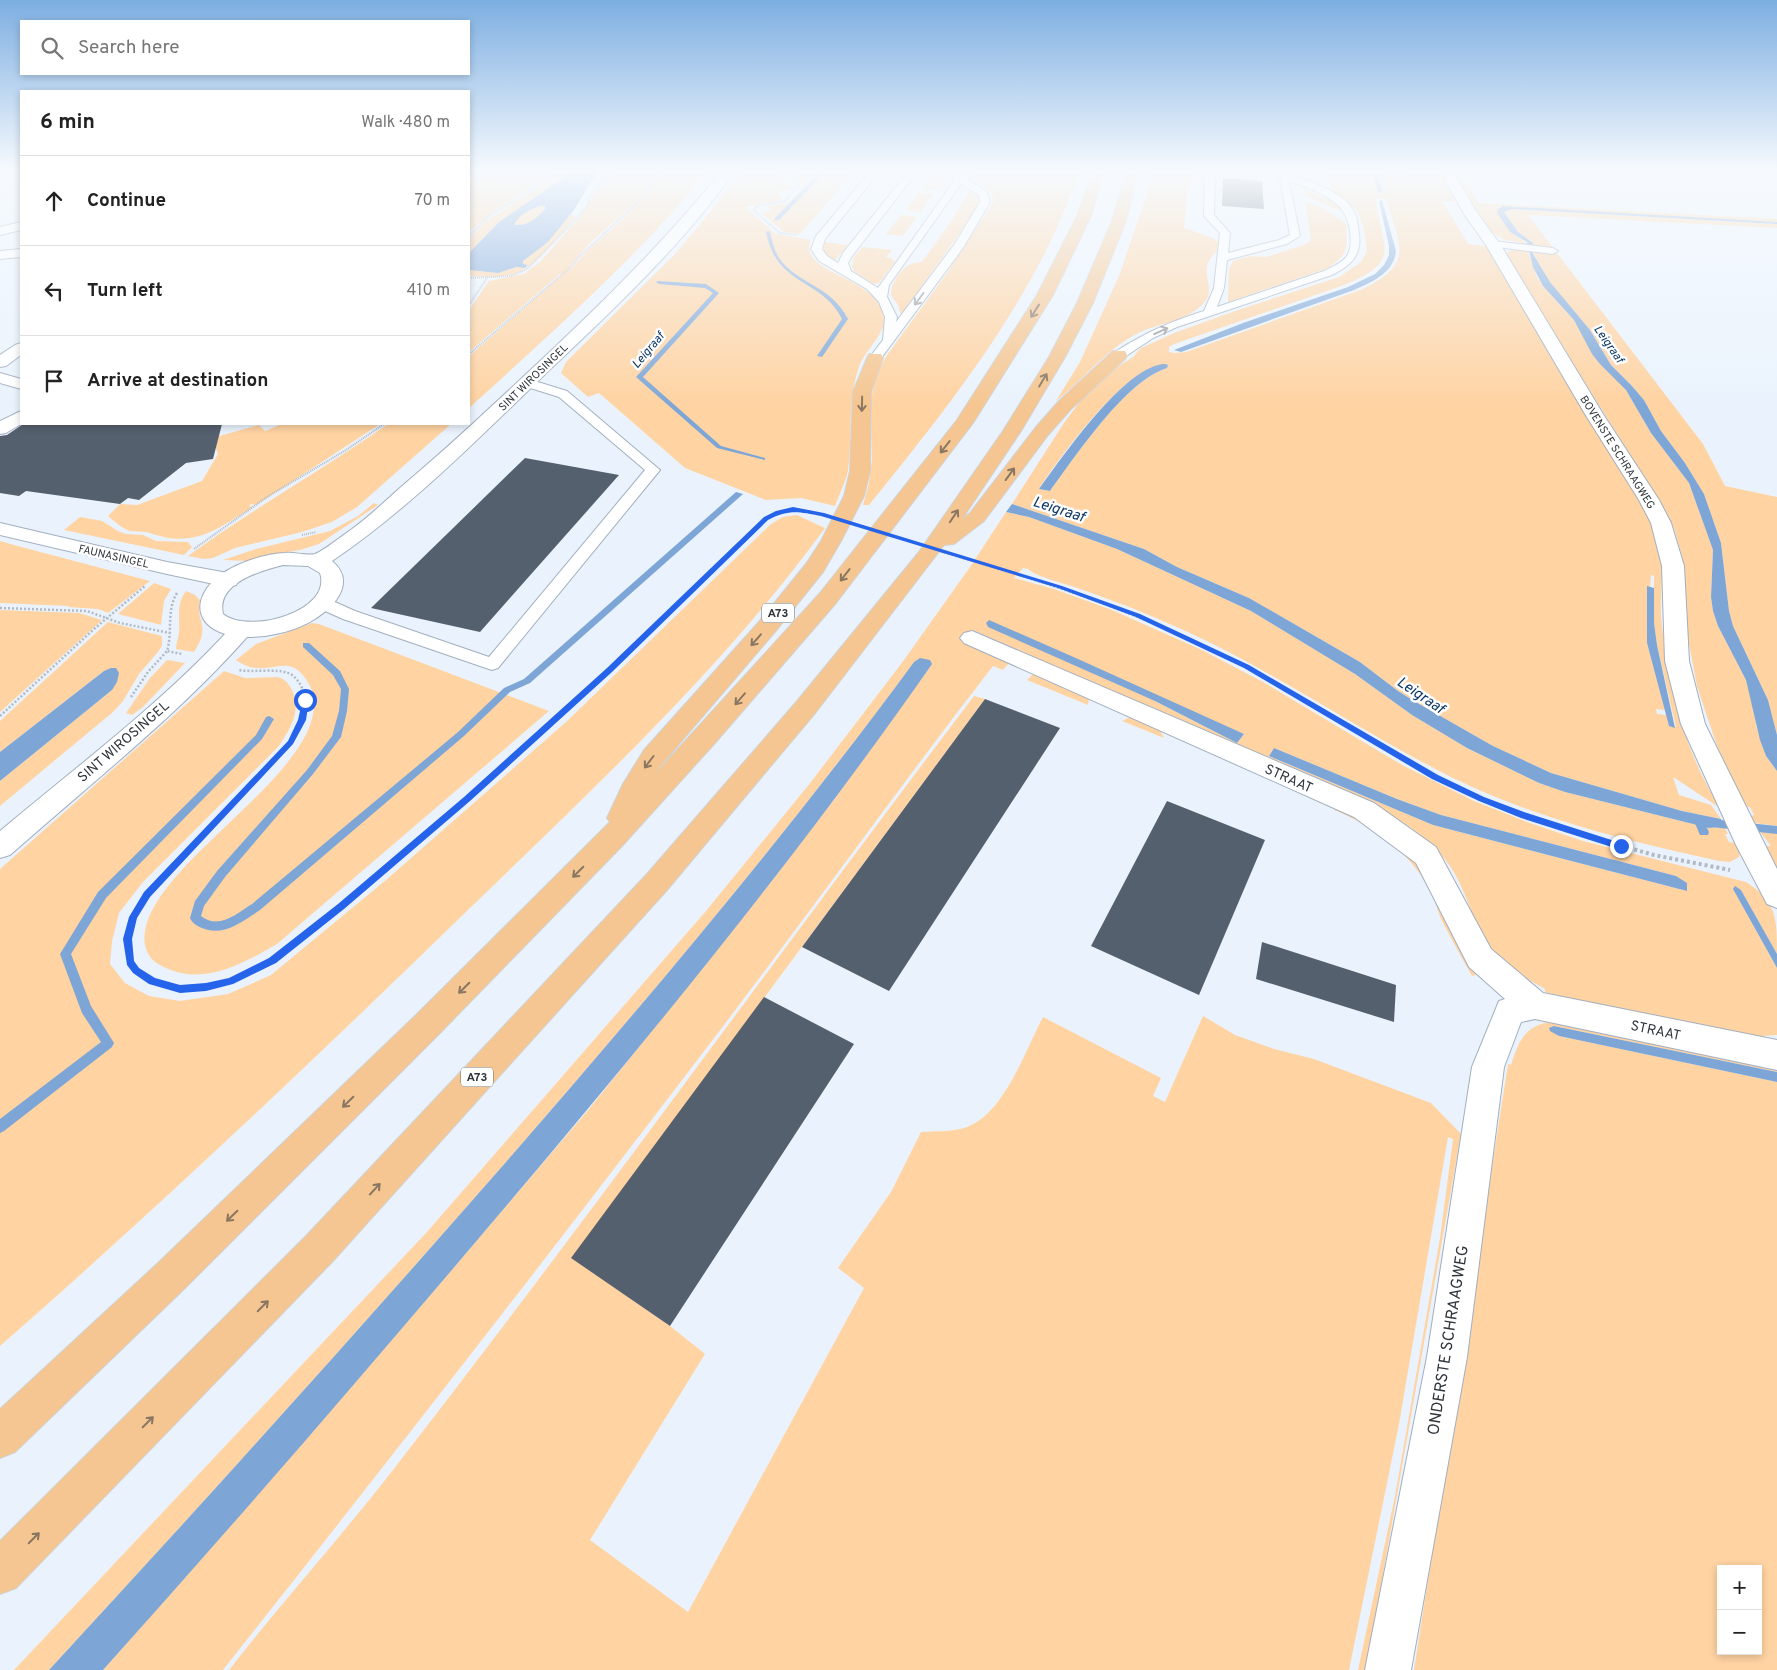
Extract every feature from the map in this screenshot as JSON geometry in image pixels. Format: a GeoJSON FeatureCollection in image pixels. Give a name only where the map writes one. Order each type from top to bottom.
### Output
{"type":"FeatureCollection","features":[{"type":"Feature","properties":{"kind":"highway","name":"A73"},"geometry":{"type":"LineString","coordinates":[[0,1437],[171,1276],[349,1102],[612,838],[706,737],[828,598],[964,423],[1045,295],[1067,250]]}},
{"type":"Feature","properties":{"kind":"highway","name":"A73"},"geometry":{"type":"LineString","coordinates":[[0,1572],[319,1249],[657,882],[808,706],[926,556],[1012,431],[1057,356],[1085,303],[1107,250]]}},
{"type":"Feature","properties":{"kind":"highway","name":"A73"},"geometry":{"type":"LineString","coordinates":[[612,838],[643,770],[766,628],[815,567],[836,533],[854,496],[860,471],[862,392],[881,349]]}},
{"type":"Feature","properties":{"kind":"highway","name":"A73"},"geometry":{"type":"LineString","coordinates":[[926,556],[977,517],[1065,405],[1118,355]]}},
{"type":"Feature","properties":{"kind":"street","name":"SINT WIROSINGEL"},"geometry":{"type":"LineString","coordinates":[[317,562],[381,516],[528,383],[644,270],[662,250]]}},
{"type":"Feature","properties":{"kind":"street","name":"BOVENSTE SCHRAAGWEG"},"geometry":{"type":"LineString","coordinates":[[1497,250],[1594,414],[1649,500],[1661,523],[1672,566],[1677,661],[1693,724],[1750,845],[1772,886]]}},
{"type":"Feature","properties":{"kind":"street"},"geometry":{"type":"LineString","coordinates":[[0,255],[20,253]]}},
{"type":"Feature","properties":{"kind":"street"},"geometry":{"type":"LineString","coordinates":[[0,362],[20,349]]}},
{"type":"Feature","properties":{"kind":"street"},"geometry":{"type":"LineString","coordinates":[[0,378],[20,384]]}},
{"type":"Feature","properties":{"kind":"street"},"geometry":{"type":"LineString","coordinates":[[0,429],[20,417]]}},
{"type":"Feature","properties":{"kind":"street","name":"FAUNASINGEL"},"geometry":{"type":"LineString","coordinates":[[0,529],[198,575],[228,580]]}},
{"type":"Feature","properties":{"kind":"street"},"geometry":{"type":"LineString","coordinates":[[283,559],[301,559],[317,562],[327,567],[333,574],[334,583],[331,593],[310,613],[276,627],[240,630],[226,626],[216,620],[211,611],[211,601],[217,590],[244,570],[263,563],[283,559]]}},
{"type":"Feature","properties":{"kind":"street","name":"SINT WIROSINGEL"},"geometry":{"type":"LineString","coordinates":[[0,847],[182,690],[213,661],[240,630]]}},
{"type":"Feature","properties":{"kind":"street","name":"STRAAT"},"geometry":{"type":"LineString","coordinates":[[972,638],[1364,810],[1426,854],[1480,958],[1523,1008],[1777,1055]]}},
{"type":"Feature","properties":{"kind":"street","name":"ONDERSTE SCHRAAGWEG"},"geometry":{"type":"LineString","coordinates":[[1388,1670],[1446,1357],[1488,1067],[1523,1008]]}},
{"type":"Feature","properties":{"kind":"lane"},"geometry":{"type":"LineString","coordinates":[[817,250],[825,260],[882,296],[884,285],[909,250]]}},
{"type":"Feature","properties":{"kind":"lane"},"geometry":{"type":"LineString","coordinates":[[846,272],[843,263],[851,250]]}},
{"type":"Feature","properties":{"kind":"lane","name":"A73"},"geometry":{"type":"LineString","coordinates":[[881,349],[955,250]]}},
{"type":"Feature","properties":{"kind":"lane"},"geometry":{"type":"LineString","coordinates":[[1209,312],[1219,288],[1223,250]]}},
{"type":"Feature","properties":{"kind":"lane"},"geometry":{"type":"LineString","coordinates":[[1222,258],[1253,250]]}},
{"type":"Feature","properties":{"kind":"lane","name":"A73"},"geometry":{"type":"LineString","coordinates":[[1118,355],[1149,336],[1209,312],[1340,268],[1352,256],[1355,250]]}},
{"type":"Feature","properties":{"kind":"lane"},"geometry":{"type":"LineString","coordinates":[[1546,250],[1553,251]]}},
{"type":"Feature","properties":{"kind":"lane","name":"A73"},"geometry":{"type":"LineString","coordinates":[[881,349],[890,333],[892,316],[890,308],[882,296]]}},
{"type":"Feature","properties":{"kind":"lane"},"geometry":{"type":"LineString","coordinates":[[322,603],[349,615],[492,664],[653,470],[563,394],[528,383]]}},
{"type":"Feature","properties":{"kind":"path"},"geometry":{"type":"LineString","coordinates":[[470,278],[511,276],[527,269],[546,250]]}},
{"type":"Feature","properties":{"kind":"path"},"geometry":{"type":"LineString","coordinates":[[470,353],[568,269],[587,250]]}},
{"type":"Feature","properties":{"kind":"path"},"geometry":{"type":"LineString","coordinates":[[470,304],[487,278]]}},
{"type":"Feature","properties":{"kind":"path"},"geometry":{"type":"LineString","coordinates":[[0,716],[107,618],[167,568],[267,497],[346,450],[383,425]]}},
{"type":"Feature","properties":{"kind":"path"},"geometry":{"type":"LineString","coordinates":[[247,673],[283,671],[294,677],[304,692],[305,700],[302,720],[291,742],[154,887],[133,917],[127,939],[130,962],[144,976],[170,987],[195,988],[221,984],[272,961],[341,906],[482,786],[610,670],[766,518],[778,512],[793,509],[822,514],[1060,587],[1130,613],[1205,647],[1271,681],[1397,756],[1482,799],[1532,818],[1621,846],[1714,868],[1772,886]]}},
{"type":"Feature","properties":{"kind":"path"},"geometry":{"type":"LineString","coordinates":[[300,536],[317,531]]}},
{"type":"Feature","properties":{"kind":"path"},"geometry":{"type":"LineString","coordinates":[[0,608],[87,611],[171,634],[169,609],[172,600],[198,575]]}},
{"type":"Feature","properties":{"kind":"shaded area"},"geometry":{"type":"Polygon","coordinates":[[[538,250],[547,250],[531,265],[523,270],[517,273],[489,277],[470,276],[470,270],[498,273],[516,267],[526,268],[528,265],[523,264],[523,261],[538,250]]]}},
{"type":"Feature","properties":{"kind":"shaded area"},"geometry":{"type":"Polygon","coordinates":[[[551,250],[584,250],[568,269],[571,269],[588,250],[637,250],[562,323],[470,407],[470,355],[563,274],[560,274],[470,351],[470,309],[489,281],[524,274],[541,261],[551,250]]]}},
{"type":"Feature","properties":{"kind":"shaded area"},"geometry":{"type":"Polygon","coordinates":[[[679,250],[809,250],[817,262],[825,268],[858,285],[876,300],[882,310],[883,326],[862,360],[855,380],[848,470],[835,506],[801,498],[766,500],[685,468],[599,393],[588,397],[561,373],[566,362],[679,250]]]}},
{"type":"Feature","properties":{"kind":"shaded area"},"geometry":{"type":"Polygon","coordinates":[[[824,250],[844,250],[834,261],[824,250]]]}},
{"type":"Feature","properties":{"kind":"shaded area"},"geometry":{"type":"Polygon","coordinates":[[[860,250],[892,250],[886,257],[891,258],[895,262],[879,283],[874,284],[855,272],[852,267],[854,257],[860,250]]]}},
{"type":"Feature","properties":{"kind":"shaded area"},"geometry":{"type":"Polygon","coordinates":[[[931,250],[948,250],[901,315],[898,305],[891,295],[892,286],[905,268],[922,262],[931,250]]]}},
{"type":"Feature","properties":{"kind":"shaded area"},"geometry":{"type":"Polygon","coordinates":[[[962,250],[1046,250],[1016,305],[960,389],[869,505],[863,505],[869,483],[872,460],[871,398],[878,371],[887,355],[962,250]]]}},
{"type":"Feature","properties":{"kind":"shaded area"},"geometry":{"type":"Polygon","coordinates":[[[1128,250],[1217,250],[1207,266],[1208,296],[1194,312],[1132,336],[1109,353],[1056,401],[1080,362],[1119,276],[1128,250]]]}},
{"type":"Feature","properties":{"kind":"shaded area"},"geometry":{"type":"Polygon","coordinates":[[[1288,250],[1346,250],[1340,258],[1328,268],[1228,302],[1229,269],[1233,261],[1251,256],[1266,257],[1288,250]]]}},
{"type":"Feature","properties":{"kind":"shaded area"},"geometry":{"type":"Polygon","coordinates":[[[1384,250],[1382,260],[1375,268],[1363,276],[1344,285],[1174,344],[1169,347],[1169,352],[1186,352],[1363,289],[1390,271],[1397,261],[1399,250],[1488,250],[1649,516],[1660,554],[1661,618],[1674,695],[1687,741],[1706,784],[1718,804],[1717,806],[1673,777],[1679,795],[1711,805],[1721,819],[1682,811],[1551,773],[1493,746],[1414,701],[1360,662],[1249,598],[1177,567],[1144,549],[1012,504],[1081,400],[1111,371],[1133,357],[1141,348],[1174,333],[1339,277],[1361,262],[1367,251],[1384,250]],[[1167,368],[1141,374],[1128,382],[1115,394],[1071,444],[1039,489],[1050,491],[1087,440],[1118,403],[1151,376],[1167,368]],[[1651,575],[1650,587],[1647,587],[1647,643],[1665,710],[1656,709],[1657,714],[1667,715],[1669,726],[1676,727],[1657,645],[1654,623],[1654,576],[1651,575]]]}},
{"type":"Feature","properties":{"kind":"shaded area"},"geometry":{"type":"Polygon","coordinates":[[[1512,250],[1528,250],[1537,277],[1543,286],[1574,320],[1615,378],[1626,390],[1651,433],[1689,483],[1713,550],[1711,597],[1713,611],[1718,626],[1746,680],[1754,709],[1756,725],[1766,756],[1777,771],[1777,826],[1755,823],[1751,816],[1754,815],[1750,807],[1742,806],[1715,740],[1697,686],[1687,633],[1683,560],[1674,528],[1662,505],[1505,256],[1505,253],[1512,250]]]}},
{"type":"Feature","properties":{"kind":"shaded area"},"geometry":{"type":"Polygon","coordinates":[[[1555,250],[1703,444],[1725,486],[1777,497],[1777,735],[1768,700],[1733,626],[1729,611],[1721,543],[1704,494],[1685,463],[1661,431],[1644,400],[1611,365],[1590,330],[1550,282],[1532,251],[1555,250]]]}},
{"type":"Feature","properties":{"kind":"shaded area"},"geometry":{"type":"Polygon","coordinates":[[[259,425],[265,431],[280,425],[378,425],[256,505],[251,504],[249,506],[253,507],[228,523],[204,534],[180,539],[130,531],[108,516],[120,504],[137,505],[202,481],[218,454],[212,438],[259,425]]]}},
{"type":"Feature","properties":{"kind":"shaded area"},"geometry":{"type":"Polygon","coordinates":[[[386,425],[450,425],[357,507],[332,522],[302,532],[235,548],[213,558],[204,559],[188,556],[237,522],[386,425]]]}},
{"type":"Feature","properties":{"kind":"shaded area"},"geometry":{"type":"Polygon","coordinates":[[[374,503],[378,505],[319,544],[248,561],[223,560],[256,549],[330,531],[358,516],[374,503]]]}},
{"type":"Feature","properties":{"kind":"shaded area"},"geometry":{"type":"Polygon","coordinates":[[[1006,512],[1029,517],[1117,549],[1251,611],[1355,674],[1412,715],[1467,748],[1539,783],[1565,792],[1709,828],[1724,826],[1729,842],[1737,843],[1740,850],[1739,857],[1730,862],[1617,837],[1549,817],[1483,792],[1451,777],[1258,668],[1178,628],[1108,599],[1045,578],[1028,569],[1023,568],[1014,578],[1054,589],[1112,610],[1202,650],[1263,682],[1402,765],[1474,801],[1583,841],[1746,882],[1756,889],[1769,904],[1777,930],[1777,954],[1741,890],[1733,889],[1777,968],[1777,1035],[1763,1036],[1764,1039],[1582,1002],[1545,992],[1545,989],[1518,973],[1494,953],[1482,935],[1460,883],[1450,866],[1432,845],[1399,820],[1362,800],[977,632],[965,643],[1009,663],[1003,670],[993,666],[730,1017],[415,1426],[223,1670],[103,1670],[395,1336],[589,1109],[837,796],[914,662],[818,788],[719,912],[617,1034],[341,1349],[49,1670],[14,1670],[427,1232],[706,911],[811,782],[904,660],[970,567],[1006,512]],[[1155,701],[1237,743],[1244,734],[1155,701]],[[1274,748],[1269,756],[1433,825],[1687,891],[1686,883],[1676,876],[1441,815],[1397,799],[1274,748]]]}},
{"type":"Feature","properties":{"kind":"shaded area"},"geometry":{"type":"Polygon","coordinates":[[[797,515],[825,528],[786,580],[744,630],[656,726],[297,1075],[120,1239],[0,1346],[0,869],[224,671],[245,678],[278,677],[291,688],[295,698],[295,713],[287,734],[278,747],[143,882],[119,913],[112,941],[110,964],[125,983],[149,996],[180,1001],[228,994],[271,975],[386,880],[566,722],[771,524],[783,517],[797,515]]]}},
{"type":"Feature","properties":{"kind":"shaded area"},"geometry":{"type":"Polygon","coordinates":[[[80,517],[102,521],[126,534],[143,535],[156,541],[188,542],[192,547],[184,555],[64,530],[80,517]]]}},
{"type":"Feature","properties":{"kind":"shaded area"},"geometry":{"type":"Polygon","coordinates":[[[0,541],[150,581],[108,613],[98,609],[69,606],[0,603],[0,541]]]}},
{"type":"Feature","properties":{"kind":"shaded area"},"geometry":{"type":"Polygon","coordinates":[[[154,583],[171,589],[164,601],[161,625],[118,614],[154,583]]]}},
{"type":"Feature","properties":{"kind":"shaded area"},"geometry":{"type":"Polygon","coordinates":[[[186,591],[195,595],[200,600],[199,614],[202,624],[202,636],[194,652],[176,649],[179,633],[179,611],[186,591]]]}},
{"type":"Feature","properties":{"kind":"shaded area"},"geometry":{"type":"Polygon","coordinates":[[[0,610],[79,613],[102,620],[0,712],[0,610]]]}},
{"type":"Feature","properties":{"kind":"shaded area"},"geometry":{"type":"Polygon","coordinates":[[[108,622],[162,636],[162,646],[139,674],[123,701],[113,712],[0,806],[0,781],[112,690],[104,671],[0,752],[0,721],[108,622]]]}},
{"type":"Feature","properties":{"kind":"shaded area"},"geometry":{"type":"Polygon","coordinates":[[[312,623],[549,711],[277,944],[235,966],[220,971],[205,974],[175,972],[155,962],[146,949],[144,938],[146,926],[159,898],[182,870],[272,781],[296,751],[311,723],[313,693],[308,682],[299,672],[288,666],[251,667],[236,660],[256,644],[312,623]]]}},
{"type":"Feature","properties":{"kind":"shaded area"},"geometry":{"type":"Polygon","coordinates":[[[167,660],[185,663],[143,707],[132,715],[126,713],[150,678],[167,660]]]}},
{"type":"Feature","properties":{"kind":"shaded area"},"geometry":{"type":"Polygon","coordinates":[[[1033,674],[1089,699],[1088,705],[1027,680],[1033,674]]]}},
{"type":"Feature","properties":{"kind":"shaded area"},"geometry":{"type":"Polygon","coordinates":[[[974,696],[985,699],[572,1258],[670,1326],[705,1354],[590,1540],[688,1612],[864,1288],[838,1268],[891,1192],[921,1132],[948,1131],[964,1128],[978,1121],[990,1111],[1011,1081],[1043,1017],[1161,1078],[1153,1096],[1165,1102],[1203,1016],[1235,1035],[1274,1049],[1314,1059],[1431,1103],[1461,1134],[1366,1670],[1358,1670],[1395,1496],[1440,1238],[1453,1139],[1448,1137],[1399,1424],[1349,1670],[229,1670],[373,1495],[467,1374],[974,696]]]}},
{"type":"Feature","properties":{"kind":"shaded area"},"geometry":{"type":"Polygon","coordinates":[[[1130,717],[1160,730],[1164,738],[1122,721],[1130,717]]]}},
{"type":"Feature","properties":{"kind":"shaded area"},"geometry":{"type":"Polygon","coordinates":[[[1335,808],[1368,823],[1414,861],[1435,890],[1454,933],[1476,975],[1472,976],[1441,919],[1430,890],[1412,864],[1401,852],[1376,832],[1349,816],[1334,810],[1335,808]]]}},
{"type":"Feature","properties":{"kind":"shaded area"},"geometry":{"type":"Polygon","coordinates":[[[1758,829],[1777,833],[1777,869],[1764,846],[1771,846],[1758,829]]]}},
{"type":"Feature","properties":{"kind":"shaded area"},"geometry":{"type":"Polygon","coordinates":[[[1550,1022],[1777,1066],[1777,1072],[1554,1026],[1559,1036],[1777,1082],[1777,1670],[1414,1670],[1508,1064],[1511,1065],[1523,1037],[1534,1027],[1550,1022]]]}},
{"type":"Feature","properties":{"kind":"water"},"geometry":{"type":"Polygon","coordinates":[[[472,250],[538,250],[523,261],[523,264],[528,265],[525,268],[516,267],[498,273],[470,270],[470,252],[472,250]]]}},
{"type":"Feature","properties":{"kind":"water"},"geometry":{"type":"Polygon","coordinates":[[[1389,250],[1396,250],[1394,259],[1387,271],[1368,284],[1181,352],[1174,350],[1243,323],[1348,287],[1375,274],[1384,265],[1389,255],[1389,250]]]}},
{"type":"Feature","properties":{"kind":"water"},"geometry":{"type":"Polygon","coordinates":[[[1529,250],[1532,250],[1550,282],[1590,330],[1611,365],[1644,400],[1661,431],[1685,463],[1704,494],[1721,543],[1729,611],[1733,626],[1768,700],[1777,735],[1777,771],[1766,756],[1760,740],[1746,680],[1718,626],[1713,611],[1711,597],[1713,550],[1689,483],[1651,433],[1626,390],[1592,354],[1574,320],[1543,286],[1533,267],[1529,250]]]}},
{"type":"Feature","properties":{"kind":"water"},"geometry":{"type":"Polygon","coordinates":[[[1168,365],[1167,368],[1151,376],[1118,403],[1087,440],[1050,491],[1039,489],[1078,436],[1114,396],[1149,368],[1168,365]]]}},
{"type":"Feature","properties":{"kind":"water"},"geometry":{"type":"Polygon","coordinates":[[[1012,504],[1144,549],[1177,567],[1249,598],[1360,662],[1414,701],[1493,746],[1551,773],[1682,811],[1721,819],[1724,826],[1709,828],[1565,792],[1539,783],[1467,748],[1412,715],[1355,674],[1251,611],[1117,549],[1029,517],[1006,512],[1012,504]]]}},
{"type":"Feature","properties":{"kind":"water"},"geometry":{"type":"Polygon","coordinates":[[[1647,586],[1654,588],[1654,623],[1657,645],[1675,728],[1669,726],[1647,643],[1647,586]]]}},
{"type":"Feature","properties":{"kind":"water"},"geometry":{"type":"Polygon","coordinates":[[[989,620],[1244,734],[1237,743],[1155,701],[988,627],[986,623],[989,620]]]}},
{"type":"Feature","properties":{"kind":"water"},"geometry":{"type":"Polygon","coordinates":[[[920,658],[930,660],[932,664],[827,808],[718,950],[490,1225],[346,1393],[103,1670],[49,1670],[341,1349],[565,1094],[719,912],[818,788],[914,662],[920,658]]]}},
{"type":"Feature","properties":{"kind":"water"},"geometry":{"type":"Polygon","coordinates":[[[116,668],[119,673],[117,682],[112,690],[0,781],[0,752],[104,671],[116,668]]]}},
{"type":"Feature","properties":{"kind":"water"},"geometry":{"type":"Polygon","coordinates":[[[1274,748],[1397,799],[1441,815],[1676,876],[1687,883],[1687,891],[1433,825],[1269,756],[1274,748]]]}},
{"type":"Feature","properties":{"kind":"water"},"geometry":{"type":"Polygon","coordinates":[[[1735,886],[1741,890],[1777,954],[1777,968],[1733,889],[1735,886]]]}},
{"type":"Feature","properties":{"kind":"water"},"geometry":{"type":"Polygon","coordinates":[[[1554,1026],[1777,1072],[1777,1082],[1559,1036],[1550,1031],[1549,1028],[1554,1026]]]}},
{"type":"Feature","properties":{"kind":"building"},"geometry":{"type":"Polygon","coordinates":[[[22,425],[222,425],[213,459],[186,463],[139,500],[128,498],[120,504],[26,491],[19,496],[0,493],[0,436],[7,435],[22,425]]]}},
{"type":"Feature","properties":{"kind":"building"},"geometry":{"type":"Polygon","coordinates":[[[525,458],[619,475],[480,632],[371,608],[525,458]]]}},
{"type":"Feature","properties":{"kind":"building"},"geometry":{"type":"Polygon","coordinates":[[[985,699],[1060,728],[889,991],[802,947],[985,699]]]}},
{"type":"Feature","properties":{"kind":"building"},"geometry":{"type":"Polygon","coordinates":[[[1167,801],[1265,840],[1199,995],[1091,946],[1167,801]]]}},
{"type":"Feature","properties":{"kind":"building"},"geometry":{"type":"Polygon","coordinates":[[[1262,942],[1396,985],[1394,1022],[1256,979],[1262,942]]]}},
{"type":"Feature","properties":{"kind":"building"},"geometry":{"type":"Polygon","coordinates":[[[764,997],[854,1044],[670,1326],[571,1258],[764,997]]]}},
{"type":"Feature","properties":{"kind":"waterway"},"geometry":{"type":"LineString","coordinates":[[773,250],[779,261],[795,276],[833,300],[845,319],[820,356]]}},
{"type":"Feature","properties":{"kind":"waterway","name":"Leigraaf"},"geometry":{"type":"LineString","coordinates":[[659,282],[706,286],[716,293],[639,377],[719,447],[763,459]]}},
{"type":"Feature","properties":{"kind":"waterway"},"geometry":{"type":"LineString","coordinates":[[306,645],[337,673],[345,689],[343,711],[336,737],[310,772],[221,874],[199,904],[195,918],[211,927],[226,925],[256,907],[461,734],[507,690],[527,681],[739,494]]}},
{"type":"Feature","properties":{"kind":"waterway"},"geometry":{"type":"LineString","coordinates":[[0,1127],[108,1043],[86,1009],[65,954],[102,895],[259,737],[269,719]]}},
{"type":"Feature","properties":{"kind":"waterway"},"geometry":{"type":"LineString","coordinates":[[1699,821],[1704,832]]}},
{"type":"Feature","properties":{"kind":"waterway","name":"Leigraaf"},"geometry":{"type":"LineString","coordinates":[[1711,823],[1777,830]]}},
{"type":"Feature","properties":{"kind":"route"},"geometry":{"type":"LineString","coordinates":[[305,700],[302,720],[291,742],[147,894],[133,917],[127,939],[130,962],[136,970],[152,981],[180,989],[206,987],[230,981],[272,961],[341,906],[467,799],[556,720],[766,518],[778,512],[793,509],[822,514],[1060,587],[1138,616],[1246,666],[1435,777],[1482,799],[1524,815],[1621,846]]}}]}
